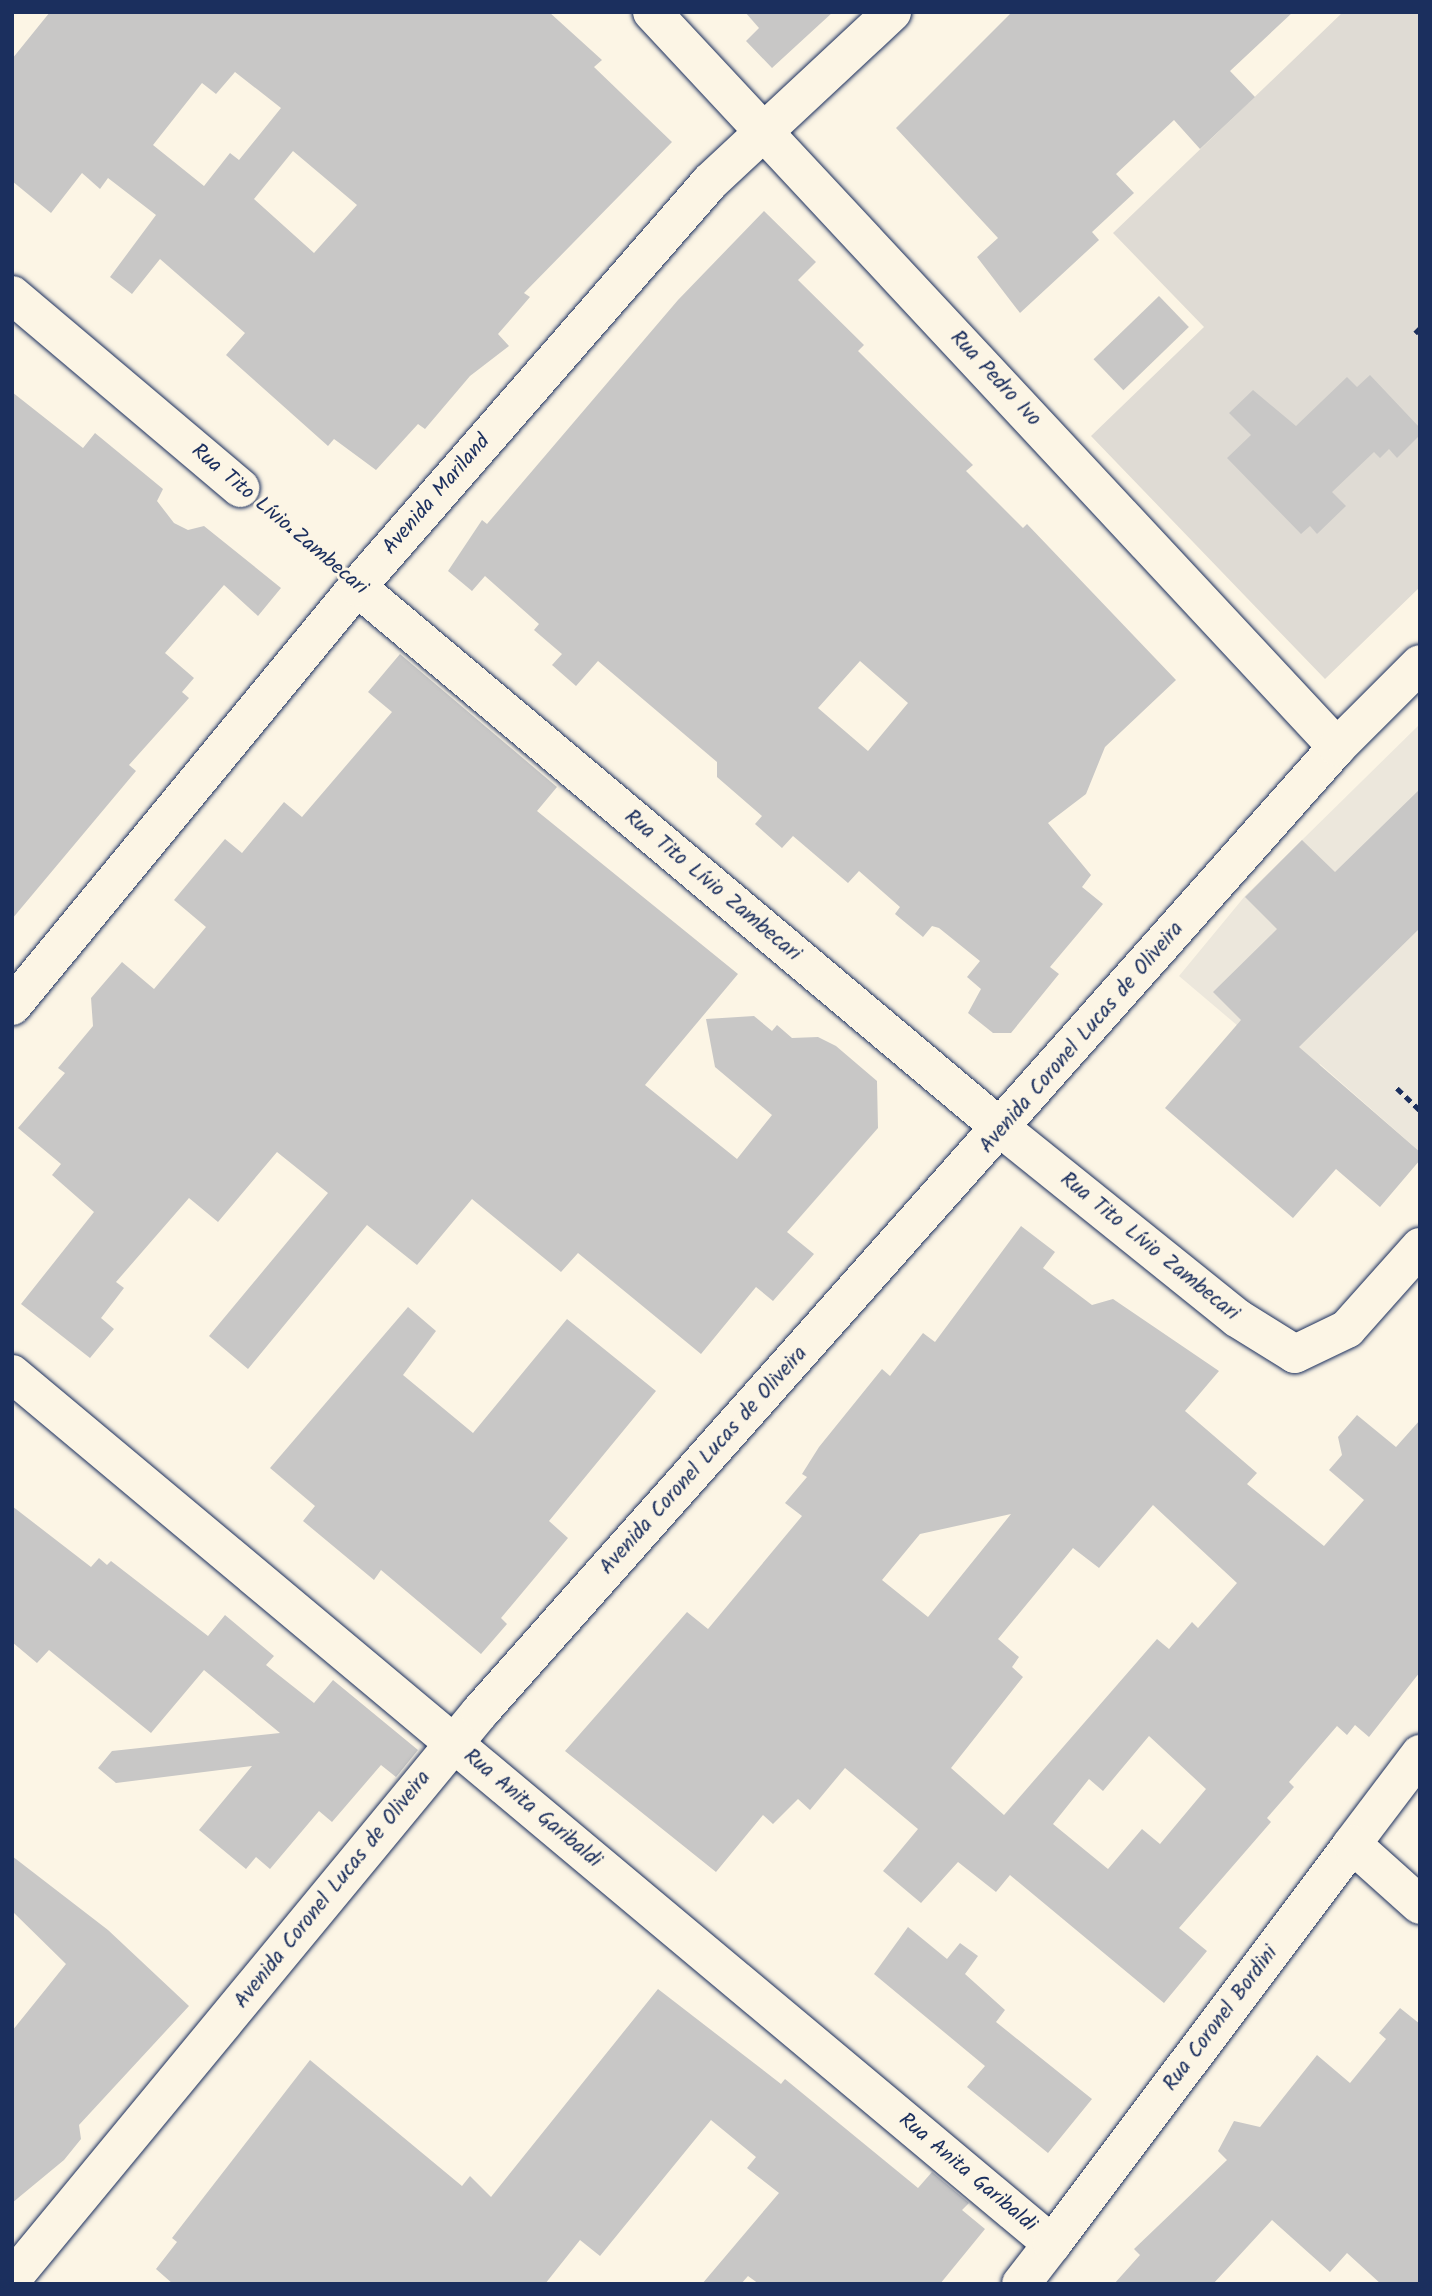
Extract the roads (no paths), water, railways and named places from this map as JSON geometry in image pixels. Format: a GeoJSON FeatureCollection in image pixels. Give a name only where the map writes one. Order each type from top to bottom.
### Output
{"type":"FeatureCollection","features":[{"type":"Feature","properties":{"kind":"street","name":"Rua Pedro Ivo"},"geometry":{"type":"LineString","coordinates":[[652,12],[1337,747]]}},
{"type":"Feature","properties":{"kind":"street","name":"Avenida Mariland"},"geometry":{"type":"LineString","coordinates":[[12,1006],[357,587],[710,182],[892,12]]}},
{"type":"Feature","properties":{"kind":"street","name":"Rua Tito Lívio Zambecari"},"geometry":{"type":"LineString","coordinates":[[12,295],[240,488]]}},
{"type":"Feature","properties":{"kind":"street","name":"Rua Tito Lívio Zambecari"},"geometry":{"type":"LineString","coordinates":[[357,587],[1002,1129],[1237,1318],[1295,1354],[1347,1329],[1420,1247]]}},
{"type":"Feature","properties":{"kind":"street","name":"Avenida Coronel Lucas de Oliveira"},"geometry":{"type":"LineString","coordinates":[[12,2279],[454,1743],[1002,1129],[1337,747],[1420,664]]}},
{"type":"Feature","properties":{"kind":"street","name":"Rua Anita Garibaldi"},"geometry":{"type":"LineString","coordinates":[[12,1374],[1052,2245]]}},
{"type":"Feature","properties":{"kind":"street","name":"Rua Coronel Bordini"},"geometry":{"type":"LineString","coordinates":[[1021,2284],[1420,1754]]}},
{"type":"Feature","properties":{"kind":"street"},"geometry":{"type":"LineString","coordinates":[[1352,1844],[1420,1905]]}}]}
